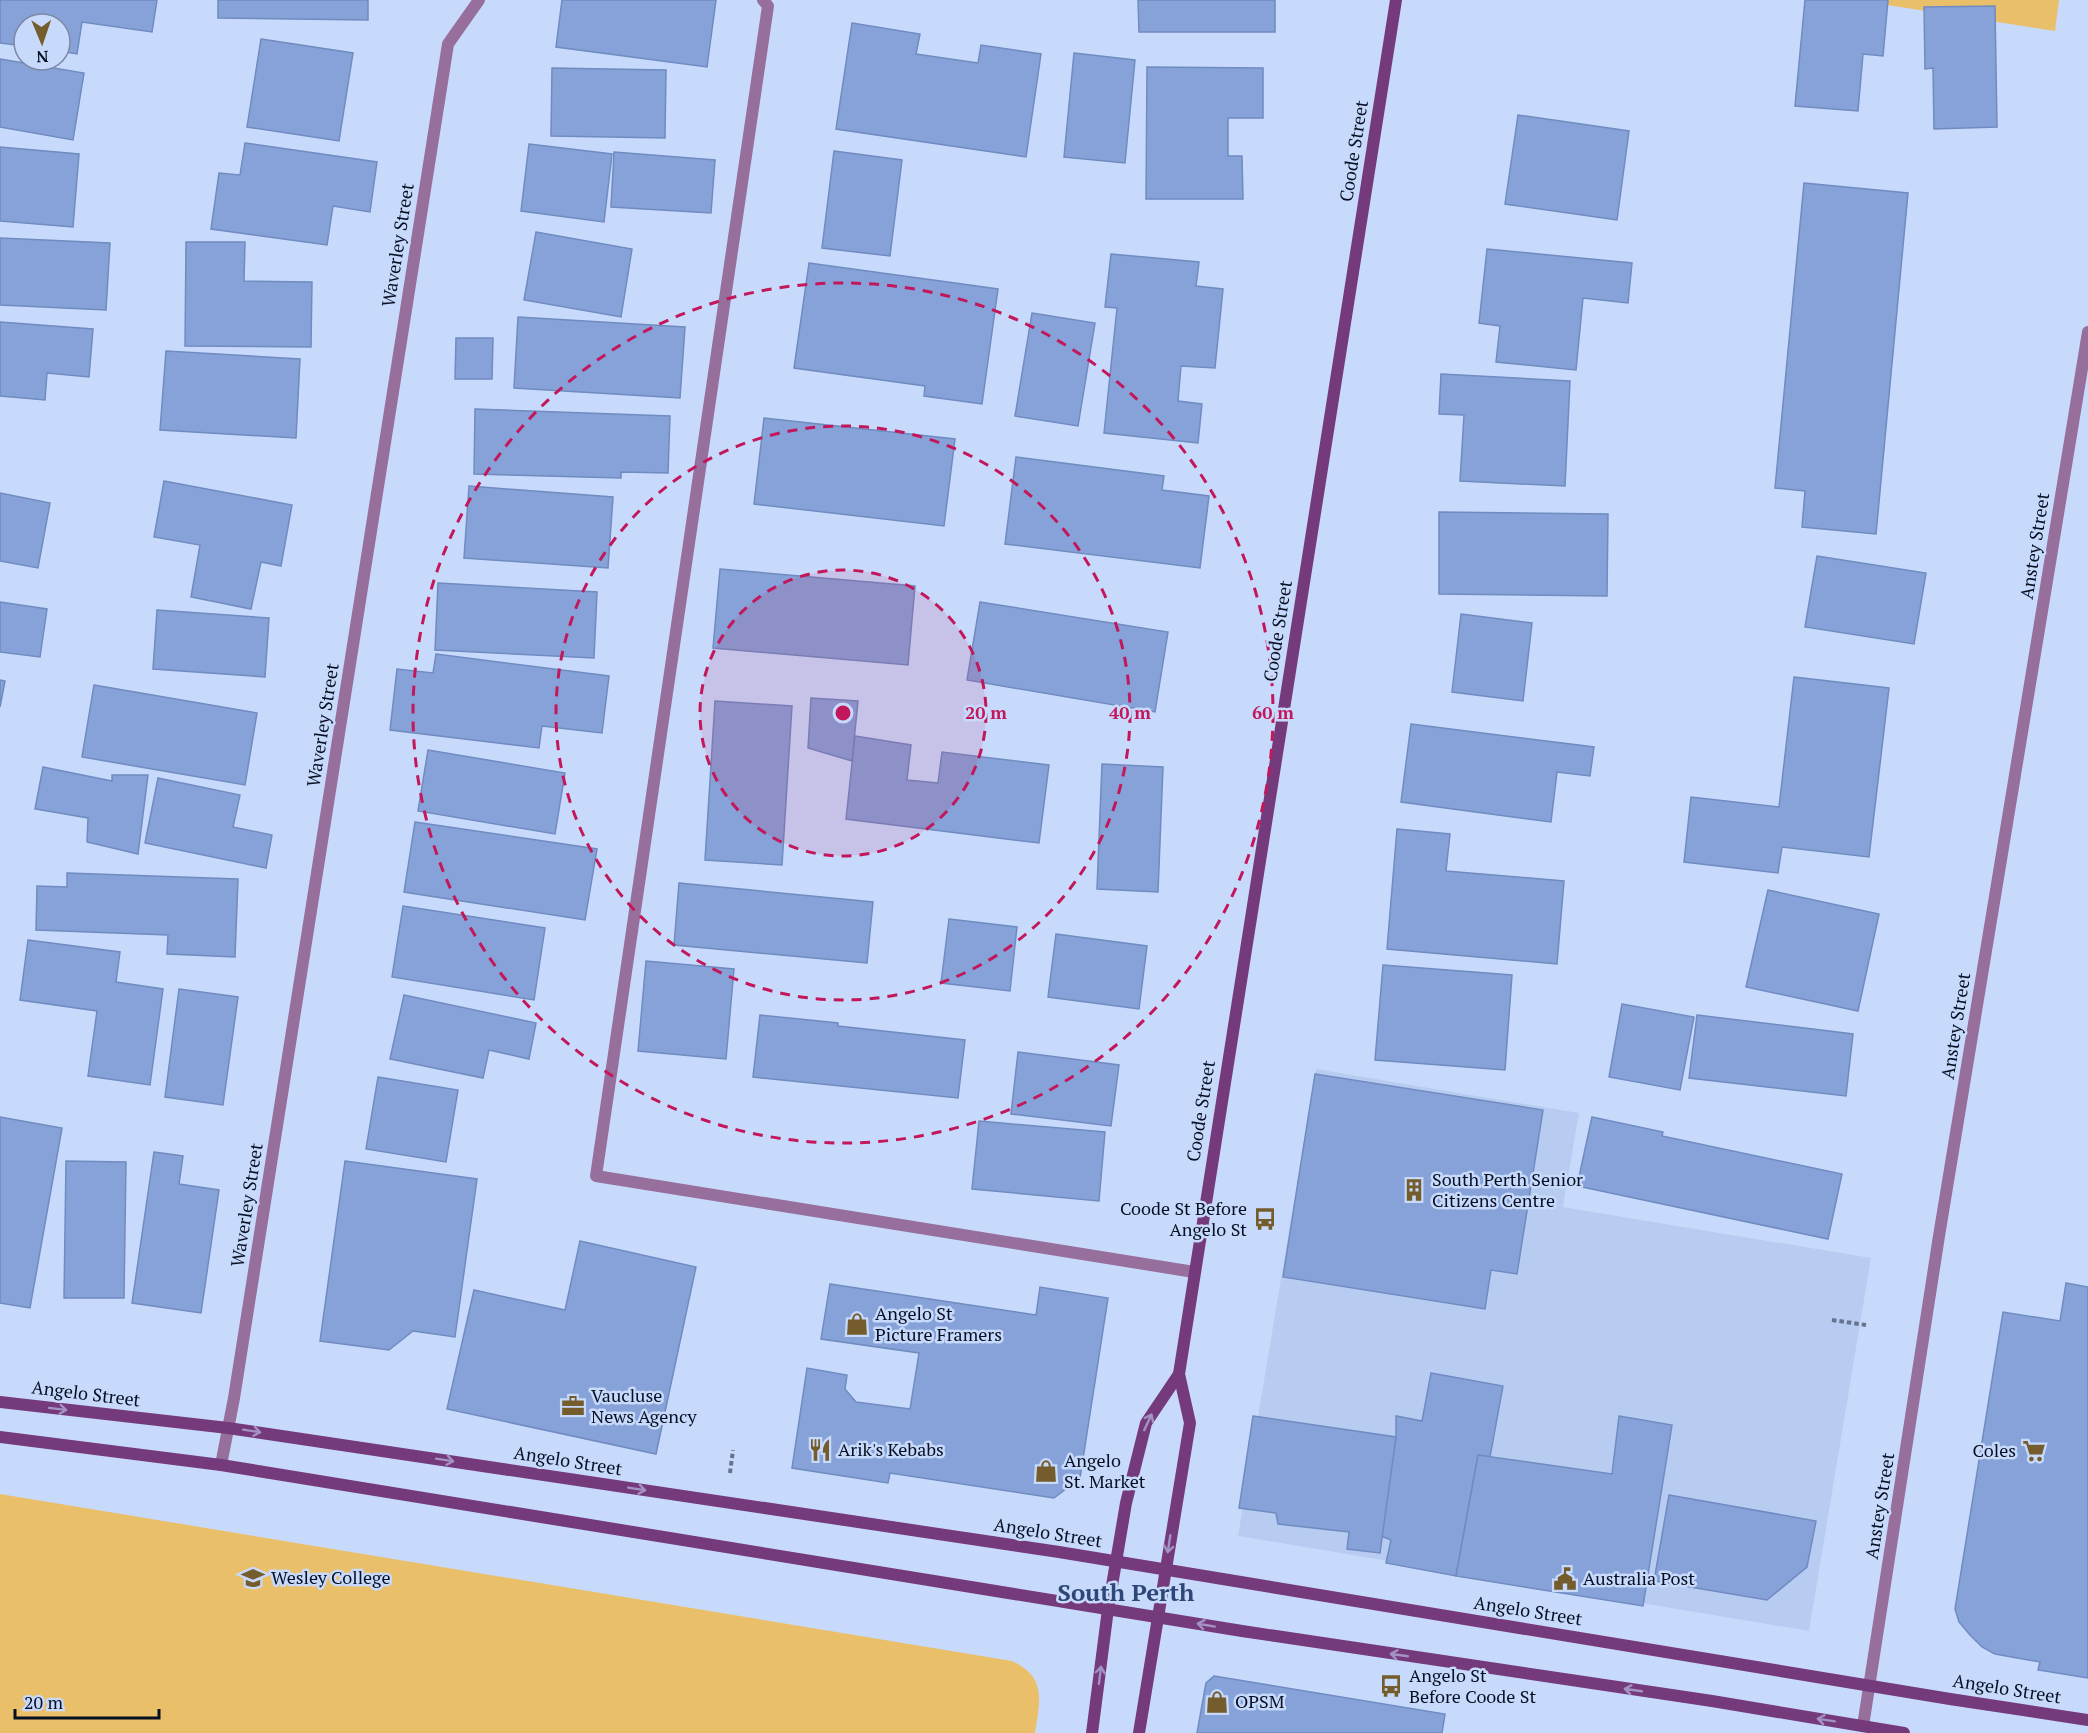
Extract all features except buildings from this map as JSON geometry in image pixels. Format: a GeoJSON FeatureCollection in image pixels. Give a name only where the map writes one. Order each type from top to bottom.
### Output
{"type":"FeatureCollection","features":[{"type":"Feature","properties":{"kind":"street","name":"Waverley Street"},"geometry":{"type":"LineString","coordinates":[[221,1465],[388,433],[448,44],[479,0]]}},
{"type":"Feature","properties":{"kind":"street"},"geometry":{"type":"LineString","coordinates":[[763,0],[768,6],[767,18],[596,1176],[1194,1272]]}},
{"type":"Feature","properties":{"kind":"street","name":"Coode Street"},"geometry":{"type":"LineString","coordinates":[[1139,1733],[1190,1424],[1179,1374],[1194,1272],[1396,0]]}},
{"type":"Feature","properties":{"kind":"street","name":"Anstey Street"},"geometry":{"type":"LineString","coordinates":[[1863,1726],[1945,1201],[2088,332]]}},
{"type":"Feature","properties":{"kind":"street","name":"Coode Street"},"geometry":{"type":"LineString","coordinates":[[1092,1733],[1108,1609],[1126,1503],[1146,1423],[1179,1374]]}},
{"type":"Feature","properties":{"kind":"street","name":"Angelo Street"},"geometry":{"type":"LineString","coordinates":[[0,1402],[228,1428],[1059,1552],[2088,1720]]}},
{"type":"Feature","properties":{"kind":"street"},"geometry":{"type":"LineString","coordinates":[[0,1437],[221,1465],[1242,1632],[1702,1699],[1904,1733]]}},
{"type":"Feature","properties":{"kind":"path"},"geometry":{"type":"LineString","coordinates":[[1832,1320],[1866,1325]]}},
{"type":"Feature","properties":{"kind":"path"},"geometry":{"type":"LineString","coordinates":[[730,1474],[733,1450]]}},
{"type":"Feature","properties":{"kind":"shaded area"},"geometry":{"type":"Polygon","coordinates":[[[1855,0],[2059,0],[2055,31],[1855,0]]]}},
{"type":"Feature","properties":{"kind":"shaded area"},"geometry":{"type":"Polygon","coordinates":[[[1316,1069],[1579,1113],[1563,1207],[1871,1258],[1809,1631],[1238,1536],[1316,1069]]]}},
{"type":"Feature","properties":{"kind":"shaded area","name":"Wesley College"},"geometry":{"type":"Polygon","coordinates":[[[0,1494],[1012,1661],[1031,1674],[1036,1682],[1039,1700],[1035,1733],[0,1733],[0,1494]]]}},
{"type":"Feature","properties":{"kind":"place","name":"South Perth Senior Citizens Centre"},"geometry":{"type":"Point","coordinates":[1414,1190]}},
{"type":"Feature","properties":{"kind":"place","name":"Coode St Before Angelo St"},"geometry":{"type":"Point","coordinates":[1265,1219]}},
{"type":"Feature","properties":{"kind":"place","name":"Angelo St Picture Framers"},"geometry":{"type":"Point","coordinates":[857,1324]}},
{"type":"Feature","properties":{"kind":"place","name":"Vaucluse News Agency"},"geometry":{"type":"Point","coordinates":[573,1406]}},
{"type":"Feature","properties":{"kind":"place","name":"Arik's Kebabs"},"geometry":{"type":"Point","coordinates":[820,1450]}},
{"type":"Feature","properties":{"kind":"place","name":"Coles"},"geometry":{"type":"Point","coordinates":[2034,1451]}},
{"type":"Feature","properties":{"kind":"place","name":"Angelo St. Market"},"geometry":{"type":"Point","coordinates":[1046,1471]}},
{"type":"Feature","properties":{"kind":"place","name":"Wesley College"},"geometry":{"type":"Point","coordinates":[253,1578]}},
{"type":"Feature","properties":{"kind":"place","name":"Australia Post"},"geometry":{"type":"Point","coordinates":[1565,1579]}},
{"type":"Feature","properties":{"kind":"place","name":"Angelo St Before Coode St"},"geometry":{"type":"Point","coordinates":[1391,1686]}},
{"type":"Feature","properties":{"kind":"place","name":"OPSM"},"geometry":{"type":"Point","coordinates":[1217,1702]}},
{"type":"Feature","properties":{"kind":"district","name":"South Perth"},"geometry":{"type":"Point","coordinates":[1126,1593]}}]}
